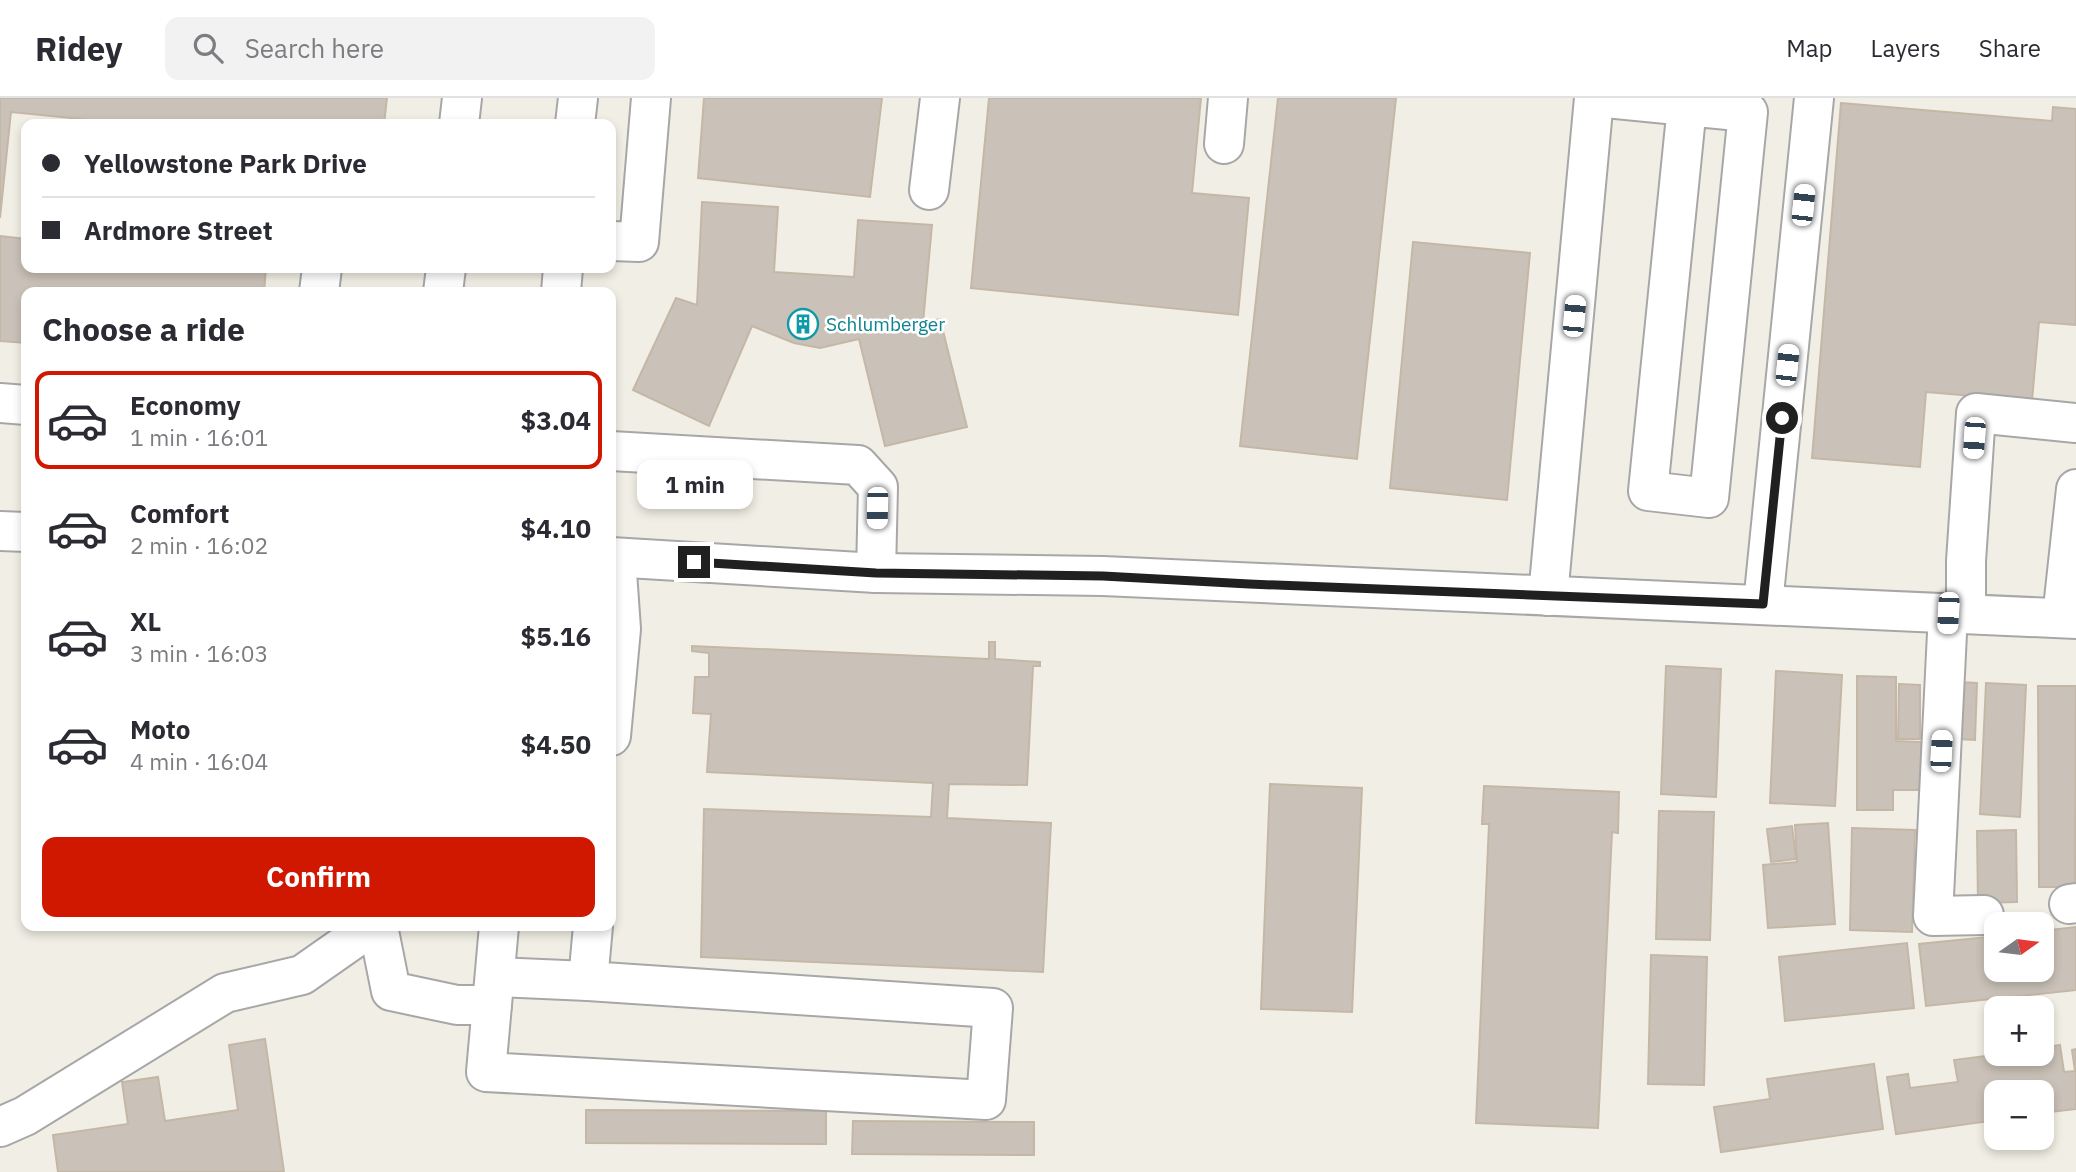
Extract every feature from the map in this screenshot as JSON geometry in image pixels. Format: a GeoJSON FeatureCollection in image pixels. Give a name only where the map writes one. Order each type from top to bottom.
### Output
{"type":"FeatureCollection","features":[{"type":"Feature","properties":{"kind":"street"},"geometry":{"type":"LineString","coordinates":[[460,119],[462,98]]}},
{"type":"Feature","properties":{"kind":"street"},"geometry":{"type":"LineString","coordinates":[[576,119],[578,98]]}},
{"type":"Feature","properties":{"kind":"street"},"geometry":{"type":"LineString","coordinates":[[616,241],[639,242],[651,98]]}},
{"type":"Feature","properties":{"kind":"street"},"geometry":{"type":"LineString","coordinates":[[929,190],[940,98]]}},
{"type":"Feature","properties":{"kind":"street"},"geometry":{"type":"LineString","coordinates":[[1224,144],[1228,98]]}},
{"type":"Feature","properties":{"kind":"street"},"geometry":{"type":"LineString","coordinates":[[1548,596],[1594,98]]}},
{"type":"Feature","properties":{"kind":"street"},"geometry":{"type":"LineString","coordinates":[[1606,98],[1748,112],[1709,498],[1648,491],[1686,106]]}},
{"type":"Feature","properties":{"kind":"street"},"geometry":{"type":"LineString","coordinates":[[1763,604],[1814,98]]}},
{"type":"Feature","properties":{"kind":"street"},"geometry":{"type":"LineString","coordinates":[[0,403],[21,405]]}},
{"type":"Feature","properties":{"kind":"street"},"geometry":{"type":"LineString","coordinates":[[1984,915],[1933,916],[1957,613],[1966,561],[1976,414],[2076,423]]}},
{"type":"Feature","properties":{"kind":"street"},"geometry":{"type":"LineString","coordinates":[[616,451],[858,465],[878,486],[876,573]]}},
{"type":"Feature","properties":{"kind":"street"},"geometry":{"type":"LineString","coordinates":[[616,557],[876,573],[1103,576],[2069,619],[2076,489]]}},
{"type":"Feature","properties":{"kind":"street"},"geometry":{"type":"LineString","coordinates":[[0,531],[21,532]]}},
{"type":"Feature","properties":{"kind":"street"},"geometry":{"type":"LineString","coordinates":[[616,584],[621,629],[616,660]]}},
{"type":"Feature","properties":{"kind":"street"},"geometry":{"type":"LineString","coordinates":[[0,1126],[25,1116],[225,993],[302,975],[365,931]]}},
{"type":"Feature","properties":{"kind":"street"},"geometry":{"type":"LineString","coordinates":[[379,931],[391,991],[457,1005],[493,991],[588,981],[993,1008],[986,1100],[486,1072],[493,991],[499,931]]}},
{"type":"Feature","properties":{"kind":"street"},"geometry":{"type":"LineString","coordinates":[[588,981],[593,931]]}},
{"type":"Feature","properties":{"kind":"building"},"geometry":{"type":"Polygon","coordinates":[[[0,98],[387,98],[385,119],[81,119],[11,112],[0,218],[0,98]]]}},
{"type":"Feature","properties":{"kind":"building"},"geometry":{"type":"Polygon","coordinates":[[[704,98],[882,98],[870,197],[698,178],[704,98]]]}},
{"type":"Feature","properties":{"kind":"building"},"geometry":{"type":"Polygon","coordinates":[[[989,98],[1201,98],[1192,193],[1249,198],[1238,315],[971,288],[989,98]]]}},
{"type":"Feature","properties":{"kind":"building"},"geometry":{"type":"Polygon","coordinates":[[[1278,98],[1396,98],[1357,459],[1240,446],[1278,98]]]}},
{"type":"Feature","properties":{"kind":"building"},"geometry":{"type":"Polygon","coordinates":[[[1841,103],[2052,121],[2053,107],[2076,109],[2076,325],[2039,322],[2032,401],[1926,392],[1920,467],[1812,458],[1841,103]]]}},
{"type":"Feature","properties":{"kind":"building","name":"Schlumberger"},"geometry":{"type":"Polygon","coordinates":[[[702,202],[778,207],[774,272],[854,277],[858,220],[932,225],[923,323],[940,319],[967,427],[885,446],[859,339],[820,348],[794,343],[752,326],[709,426],[633,390],[676,298],[697,305],[702,202]]]}},
{"type":"Feature","properties":{"kind":"building"},"geometry":{"type":"Polygon","coordinates":[[[0,236],[21,238],[21,273],[266,273],[264,287],[21,287],[21,343],[0,341],[0,236]]]}},
{"type":"Feature","properties":{"kind":"building"},"geometry":{"type":"Polygon","coordinates":[[[1413,242],[1530,253],[1507,500],[1390,488],[1413,242]]]}},
{"type":"Feature","properties":{"kind":"building"},"geometry":{"type":"Polygon","coordinates":[[[989,642],[995,642],[995,659],[1040,662],[1040,666],[1033,666],[1027,785],[949,784],[947,818],[1051,823],[1043,972],[701,957],[704,809],[931,817],[933,783],[707,772],[711,714],[693,713],[695,677],[709,677],[709,653],[692,651],[692,646],[989,659],[989,642]]]}},
{"type":"Feature","properties":{"kind":"building"},"geometry":{"type":"Polygon","coordinates":[[[1666,666],[1721,669],[1716,797],[1661,794],[1666,666]]]}},
{"type":"Feature","properties":{"kind":"building"},"geometry":{"type":"Polygon","coordinates":[[[1776,671],[1842,675],[1835,806],[1770,803],[1776,671]]]}},
{"type":"Feature","properties":{"kind":"building"},"geometry":{"type":"Polygon","coordinates":[[[1857,676],[1896,677],[1896,741],[1921,742],[1921,790],[1893,790],[1893,810],[1857,810],[1857,676]]]}},
{"type":"Feature","properties":{"kind":"building"},"geometry":{"type":"Polygon","coordinates":[[[1959,682],[1977,683],[1975,740],[1957,739],[1959,682]]]}},
{"type":"Feature","properties":{"kind":"building"},"geometry":{"type":"Polygon","coordinates":[[[1986,683],[2026,685],[2020,817],[1980,814],[1986,683]]]}},
{"type":"Feature","properties":{"kind":"building"},"geometry":{"type":"Polygon","coordinates":[[[1899,684],[1920,685],[1920,739],[1898,739],[1899,684]]]}},
{"type":"Feature","properties":{"kind":"building"},"geometry":{"type":"Polygon","coordinates":[[[2038,686],[2076,686],[2075,887],[2039,887],[2038,686]]]}},
{"type":"Feature","properties":{"kind":"building"},"geometry":{"type":"Polygon","coordinates":[[[1270,784],[1362,788],[1352,1012],[1261,1009],[1270,784]]]}},
{"type":"Feature","properties":{"kind":"building"},"geometry":{"type":"Polygon","coordinates":[[[1484,786],[1619,792],[1618,833],[1612,832],[1598,1128],[1476,1123],[1489,824],[1482,824],[1484,786]]]}},
{"type":"Feature","properties":{"kind":"building"},"geometry":{"type":"Polygon","coordinates":[[[1659,811],[1714,812],[1710,940],[1656,939],[1659,811]]]}},
{"type":"Feature","properties":{"kind":"building"},"geometry":{"type":"Polygon","coordinates":[[[1828,823],[1835,924],[1768,928],[1763,865],[1797,862],[1795,825],[1828,823]]]}},
{"type":"Feature","properties":{"kind":"building"},"geometry":{"type":"Polygon","coordinates":[[[1792,826],[1796,859],[1771,862],[1767,829],[1792,826]]]}},
{"type":"Feature","properties":{"kind":"building"},"geometry":{"type":"Polygon","coordinates":[[[1852,828],[1915,830],[1912,932],[1850,930],[1852,828]]]}},
{"type":"Feature","properties":{"kind":"building"},"geometry":{"type":"Polygon","coordinates":[[[2016,830],[2017,902],[1978,903],[1977,831],[2016,830]]]}},
{"type":"Feature","properties":{"kind":"building"},"geometry":{"type":"Polygon","coordinates":[[[2076,927],[2076,990],[2020,996],[1984,996],[1984,1000],[1926,1006],[1919,944],[1984,937],[1984,982],[2054,982],[2054,930],[2076,927]]]}},
{"type":"Feature","properties":{"kind":"building"},"geometry":{"type":"Polygon","coordinates":[[[1907,943],[1914,1008],[1785,1021],[1779,957],[1907,943]]]}},
{"type":"Feature","properties":{"kind":"building"},"geometry":{"type":"Polygon","coordinates":[[[1651,955],[1707,957],[1704,1085],[1648,1084],[1651,955]]]}},
{"type":"Feature","properties":{"kind":"building"},"geometry":{"type":"Polygon","coordinates":[[[265,1039],[284,1172],[58,1172],[53,1135],[128,1124],[122,1082],[158,1077],[165,1121],[238,1110],[229,1045],[265,1039]]]}},
{"type":"Feature","properties":{"kind":"building"},"geometry":{"type":"Polygon","coordinates":[[[2060,1045],[2064,1072],[2075,1071],[2072,1050],[2076,1049],[2076,1109],[2054,1112],[2054,1080],[1984,1080],[1984,1122],[1896,1134],[1887,1077],[1908,1074],[1910,1088],[1958,1082],[1954,1060],[1984,1056],[1984,1066],[2054,1066],[2054,1046],[2060,1045]]]}},
{"type":"Feature","properties":{"kind":"building"},"geometry":{"type":"Polygon","coordinates":[[[1874,1064],[1883,1129],[1721,1152],[1714,1107],[1770,1099],[1767,1079],[1874,1064]]]}},
{"type":"Feature","properties":{"kind":"building"},"geometry":{"type":"Polygon","coordinates":[[[586,1110],[826,1111],[826,1144],[586,1143],[586,1110]]]}},
{"type":"Feature","properties":{"kind":"building"},"geometry":{"type":"Polygon","coordinates":[[[853,1121],[1034,1122],[1034,1155],[852,1154],[853,1121]]]}},
{"type":"Feature","properties":{"kind":"place","name":"Schlumberger"},"geometry":{"type":"Point","coordinates":[803,324]}},
{"type":"Feature","properties":{"kind":"route"},"geometry":{"type":"LineString","coordinates":[[694,562],[876,573],[1103,576],[1763,604],[1782,418]]}}]}
